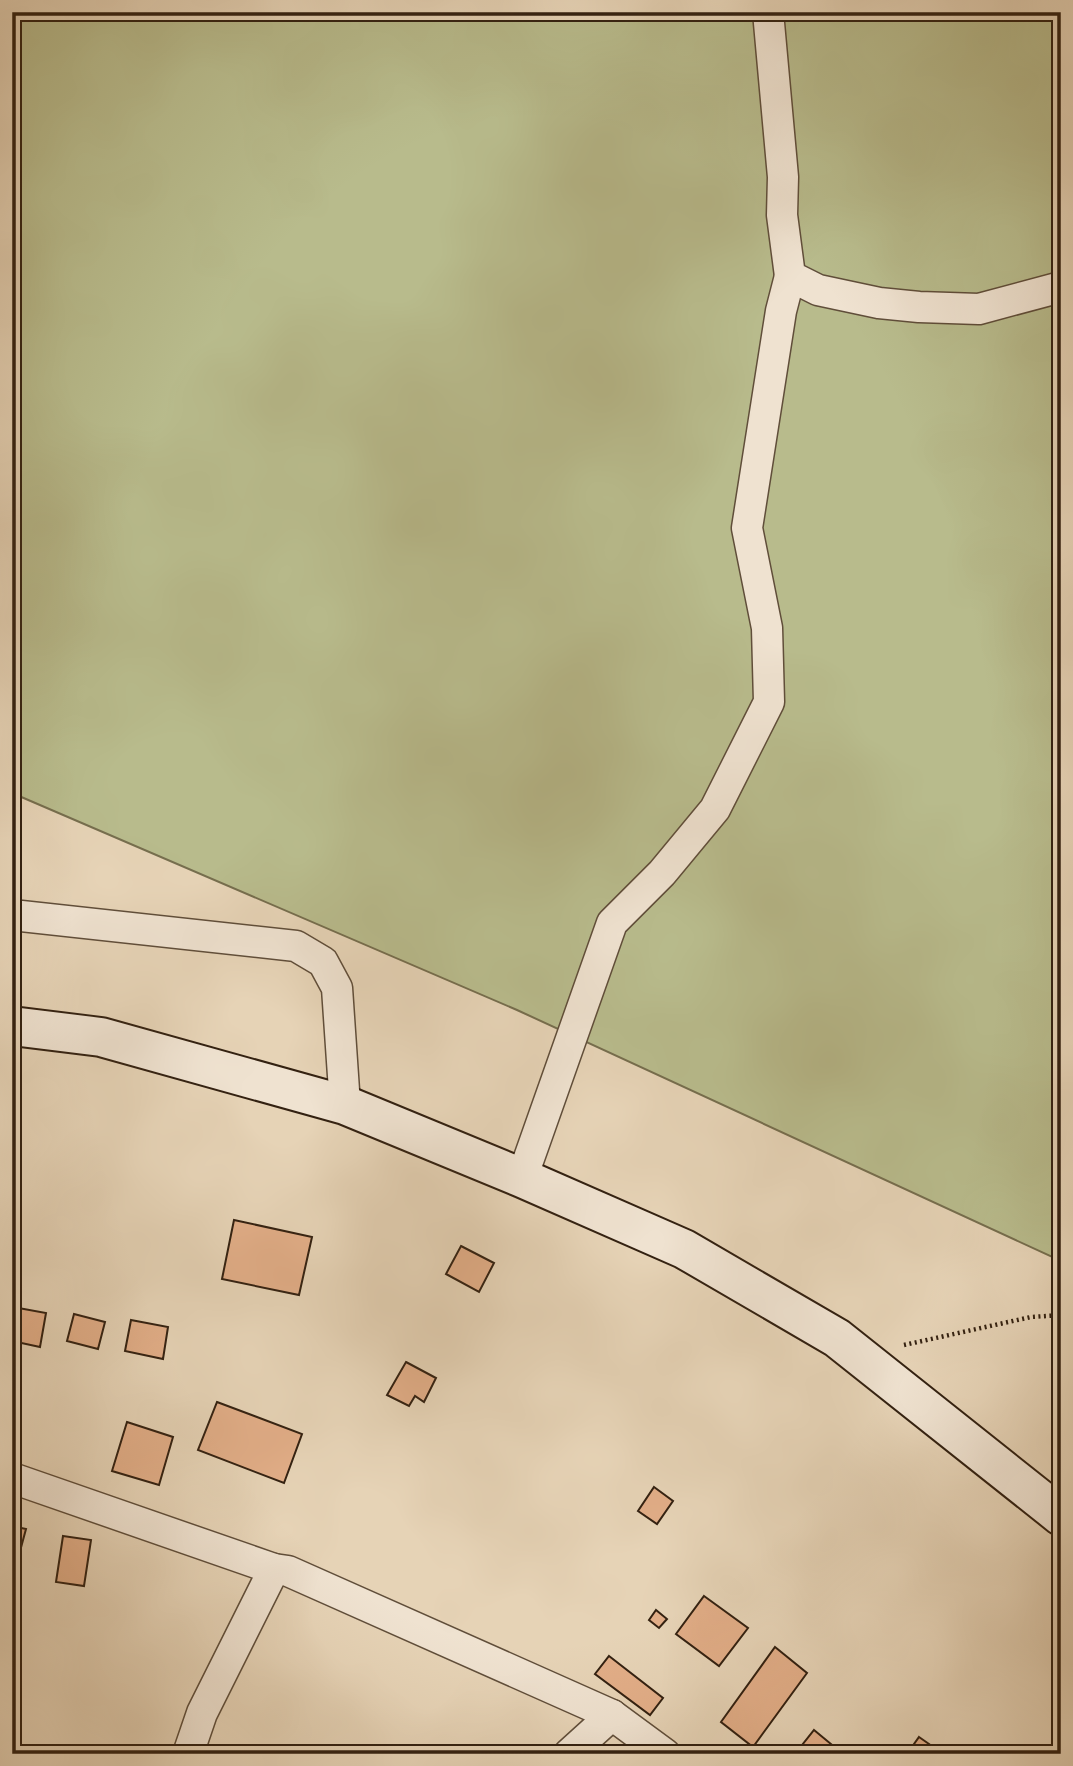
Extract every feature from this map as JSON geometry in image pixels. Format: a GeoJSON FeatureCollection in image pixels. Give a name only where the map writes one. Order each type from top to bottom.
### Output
{"type":"FeatureCollection","features":[{"type":"Feature","properties":{"kind":"main road"},"geometry":{"type":"LineString","coordinates":[[12,1026],[101,1037],[345,1105],[684,1249],[837,1338],[1061,1516]]}},
{"type":"Feature","properties":{"kind":"street"},"geometry":{"type":"LineString","coordinates":[[522,1178],[612,923],[662,873],[715,809],[769,702],[767,628],[747,528],[781,311],[790,276],[782,215],[783,177],[768,12]]}},
{"type":"Feature","properties":{"kind":"street"},"geometry":{"type":"LineString","coordinates":[[790,276],[818,290],[867,301],[943,308],[979,309],[1061,287]]}},
{"type":"Feature","properties":{"kind":"street"},"geometry":{"type":"LineString","coordinates":[[12,915],[296,946],[323,962],[337,988],[345,1105]]}},
{"type":"Feature","properties":{"kind":"street"},"geometry":{"type":"LineString","coordinates":[[12,1478],[274,1569],[288,1571],[612,1715],[665,1754]]}},
{"type":"Feature","properties":{"kind":"street"},"geometry":{"type":"LineString","coordinates":[[188,1754],[202,1713],[274,1569]]}},
{"type":"Feature","properties":{"kind":"street"},"geometry":{"type":"LineString","coordinates":[[569,1754],[612,1715]]}},
{"type":"Feature","properties":{"kind":"path"},"geometry":{"type":"LineString","coordinates":[[859,1355],[1031,1317],[1061,1315]]}},
{"type":"Feature","properties":{"kind":"green space"},"geometry":{"type":"Polygon","coordinates":[[[12,12],[1061,12],[1061,1261],[517,1010],[12,793],[12,12]]]}},
{"type":"Feature","properties":{"kind":"building"},"geometry":{"type":"Polygon","coordinates":[[[234,1220],[312,1237],[299,1295],[222,1279],[234,1220]]]}},
{"type":"Feature","properties":{"kind":"building"},"geometry":{"type":"Polygon","coordinates":[[[461,1246],[494,1263],[479,1292],[446,1274],[461,1246]]]}},
{"type":"Feature","properties":{"kind":"building"},"geometry":{"type":"Polygon","coordinates":[[[13,1307],[46,1313],[40,1347],[12,1341],[13,1307]]]}},
{"type":"Feature","properties":{"kind":"building"},"geometry":{"type":"Polygon","coordinates":[[[74,1314],[105,1322],[98,1349],[67,1341],[74,1314]]]}},
{"type":"Feature","properties":{"kind":"building"},"geometry":{"type":"Polygon","coordinates":[[[131,1320],[168,1327],[163,1359],[125,1351],[131,1320]]]}},
{"type":"Feature","properties":{"kind":"building"},"geometry":{"type":"Polygon","coordinates":[[[406,1362],[436,1378],[424,1402],[415,1396],[409,1406],[387,1395],[406,1362]]]}},
{"type":"Feature","properties":{"kind":"building"},"geometry":{"type":"Polygon","coordinates":[[[217,1402],[302,1434],[284,1483],[198,1450],[217,1402]]]}},
{"type":"Feature","properties":{"kind":"building"},"geometry":{"type":"Polygon","coordinates":[[[127,1422],[173,1437],[159,1485],[112,1471],[127,1422]]]}},
{"type":"Feature","properties":{"kind":"building"},"geometry":{"type":"Polygon","coordinates":[[[654,1487],[673,1501],[657,1524],[638,1511],[654,1487]]]}},
{"type":"Feature","properties":{"kind":"building"},"geometry":{"type":"Polygon","coordinates":[[[12,1526],[26,1529],[12,1581],[12,1526]]]}},
{"type":"Feature","properties":{"kind":"building"},"geometry":{"type":"Polygon","coordinates":[[[63,1536],[91,1540],[84,1586],[56,1582],[63,1536]]]}},
{"type":"Feature","properties":{"kind":"building"},"geometry":{"type":"Polygon","coordinates":[[[704,1596],[748,1628],[719,1666],[676,1634],[704,1596]]]}},
{"type":"Feature","properties":{"kind":"building"},"geometry":{"type":"Polygon","coordinates":[[[656,1610],[667,1619],[659,1628],[649,1620],[656,1610]]]}},
{"type":"Feature","properties":{"kind":"building"},"geometry":{"type":"Polygon","coordinates":[[[775,1647],[807,1673],[753,1747],[721,1722],[775,1647]]]}},
{"type":"Feature","properties":{"kind":"building"},"geometry":{"type":"Polygon","coordinates":[[[609,1656],[663,1698],[650,1715],[595,1674],[609,1656]]]}},
{"type":"Feature","properties":{"kind":"building"},"geometry":{"type":"Polygon","coordinates":[[[814,1730],[837,1749],[832,1754],[795,1754],[814,1730]]]}},
{"type":"Feature","properties":{"kind":"building"},"geometry":{"type":"Polygon","coordinates":[[[919,1737],[939,1751],[937,1754],[907,1754],[919,1737]]]}}]}
